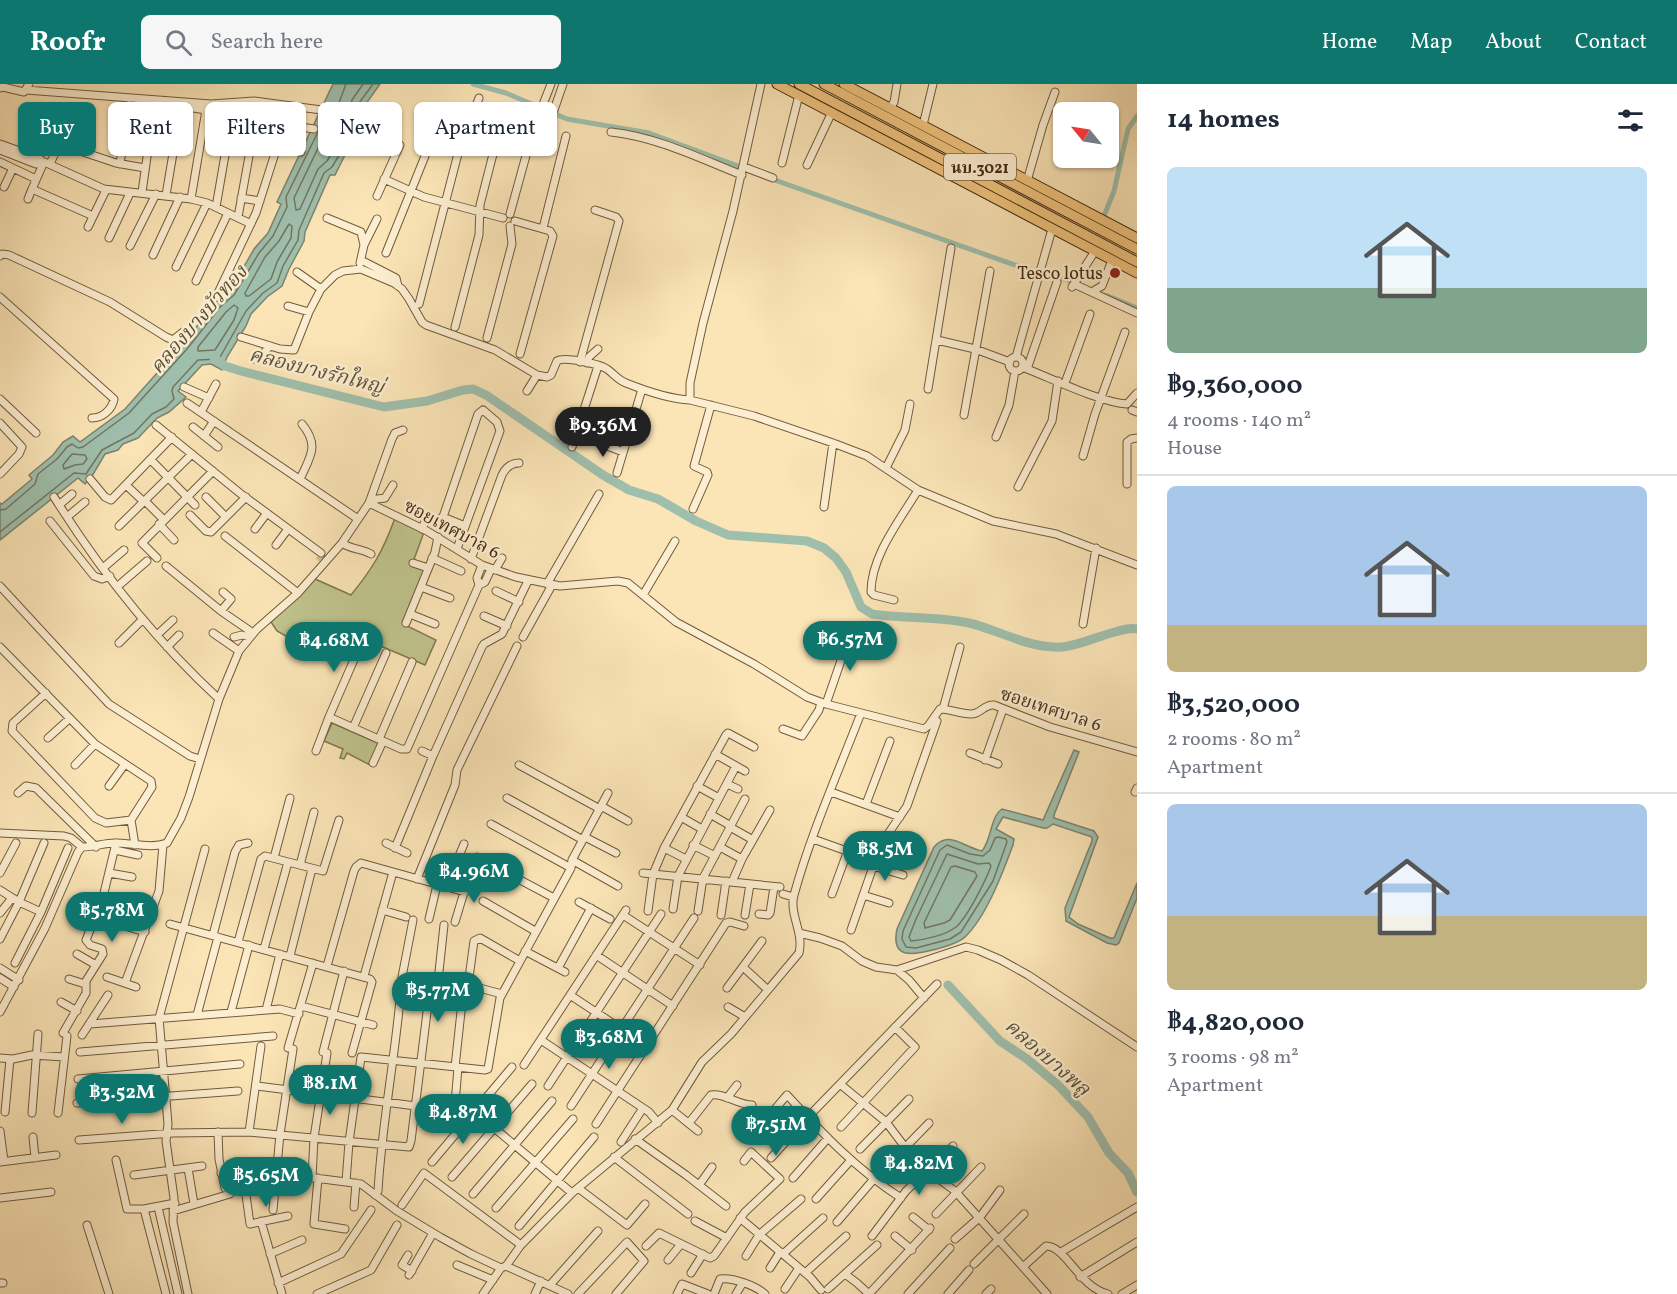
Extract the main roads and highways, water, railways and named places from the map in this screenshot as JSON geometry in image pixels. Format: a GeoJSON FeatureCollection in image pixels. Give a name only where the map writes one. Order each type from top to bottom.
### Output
{"type":"FeatureCollection","features":[{"type":"Feature","properties":{"kind":"main road","name":"นบ.3021"},"geometry":{"type":"LineString","coordinates":[[777,84],[1137,273]]}},
{"type":"Feature","properties":{"kind":"main road","name":"นบ.3021"},"geometry":{"type":"LineString","coordinates":[[799,84],[1137,262]]}},
{"type":"Feature","properties":{"kind":"main road","name":"นบ.3021"},"geometry":{"type":"LineString","coordinates":[[824,84],[1137,249]]}},
{"type":"Feature","properties":{"kind":"main road","name":"นบ.3021"},"geometry":{"type":"LineString","coordinates":[[844,84],[1137,238]]}},
{"type":"Feature","properties":{"kind":"main road"},"geometry":{"type":"LineString","coordinates":[[868,107],[913,120]]}},
{"type":"Feature","properties":{"kind":"main road"},"geometry":{"type":"LineString","coordinates":[[847,120],[894,134]]}},
{"type":"Feature","properties":{"kind":"water"},"geometry":{"type":"Polygon","coordinates":[[[333,84],[380,84],[367,102],[324,102],[333,84]]]}},
{"type":"Feature","properties":{"kind":"water"},"geometry":{"type":"Polygon","coordinates":[[[318,116],[318,156],[344,156],[335,175],[330,175],[305,232],[304,241],[282,286],[267,297],[251,314],[222,370],[211,364],[202,365],[178,391],[186,397],[169,412],[157,418],[138,438],[123,444],[118,450],[105,454],[85,484],[78,478],[0,540],[0,503],[2,504],[32,479],[29,475],[53,455],[63,442],[73,436],[80,442],[125,409],[182,345],[216,302],[230,291],[254,249],[268,233],[281,204],[277,202],[299,156],[306,156],[306,141],[318,116]]]}},
{"type":"Feature","properties":{"kind":"water"},"geometry":{"type":"Polygon","coordinates":[[[1074,750],[1079,752],[1054,818],[1094,831],[1098,837],[1069,917],[1078,924],[1114,938],[1137,883],[1137,898],[1119,943],[1116,945],[1107,943],[1066,921],[1065,908],[1092,837],[1053,824],[1043,828],[1003,817],[996,829],[1014,839],[1013,845],[994,893],[974,927],[963,938],[949,945],[914,954],[901,951],[897,947],[897,929],[934,847],[940,842],[951,840],[982,851],[995,817],[1002,809],[1043,820],[1074,750]]]}},
{"type":"Feature","properties":{"kind":"waterway"},"geometry":{"type":"LineString","coordinates":[[473,84],[506,93],[567,119],[649,133],[746,169]]}},
{"type":"Feature","properties":{"kind":"waterway"},"geometry":{"type":"LineString","coordinates":[[1102,221],[1114,191],[1128,129],[1137,116]]}},
{"type":"Feature","properties":{"kind":"waterway"},"geometry":{"type":"LineString","coordinates":[[769,178],[1029,270],[1078,283]]}},
{"type":"Feature","properties":{"kind":"waterway"},"geometry":{"type":"LineString","coordinates":[[1105,295],[1137,308]]}},
{"type":"Feature","properties":{"kind":"waterway","name":"คลองบางรักใหญ่"},"geometry":{"type":"LineString","coordinates":[[214,358],[225,366],[241,371],[384,407],[427,401],[473,389],[486,395],[603,475],[629,490],[658,499],[696,521],[728,535],[807,541],[824,548],[836,558],[846,572],[861,607],[872,614],[969,623],[1026,642],[1050,647],[1070,646],[1122,630],[1137,629]]}},
{"type":"Feature","properties":{"kind":"waterway","name":"คลองบางพลู"},"geometry":{"type":"LineString","coordinates":[[948,985],[1000,1041],[1027,1059],[1058,1085],[1088,1117],[1109,1153],[1128,1173],[1137,1192]]}},
{"type":"Feature","properties":{"kind":"tunnel"},"geometry":{"type":"LineString","coordinates":[[435,528],[440,524]]}},
{"type":"Feature","properties":{"kind":"tunnel"},"geometry":{"type":"LineString","coordinates":[[319,556],[321,560]]}},
{"type":"Feature","properties":{"kind":"place","name":"Tesco lotus"},"geometry":{"type":"Point","coordinates":[1115,273]}},
{"type":"Feature","properties":{"kind":"water label","name":"คลองบางบัวทอง"},"geometry":{"type":"Point","coordinates":[198,319]}}]}
